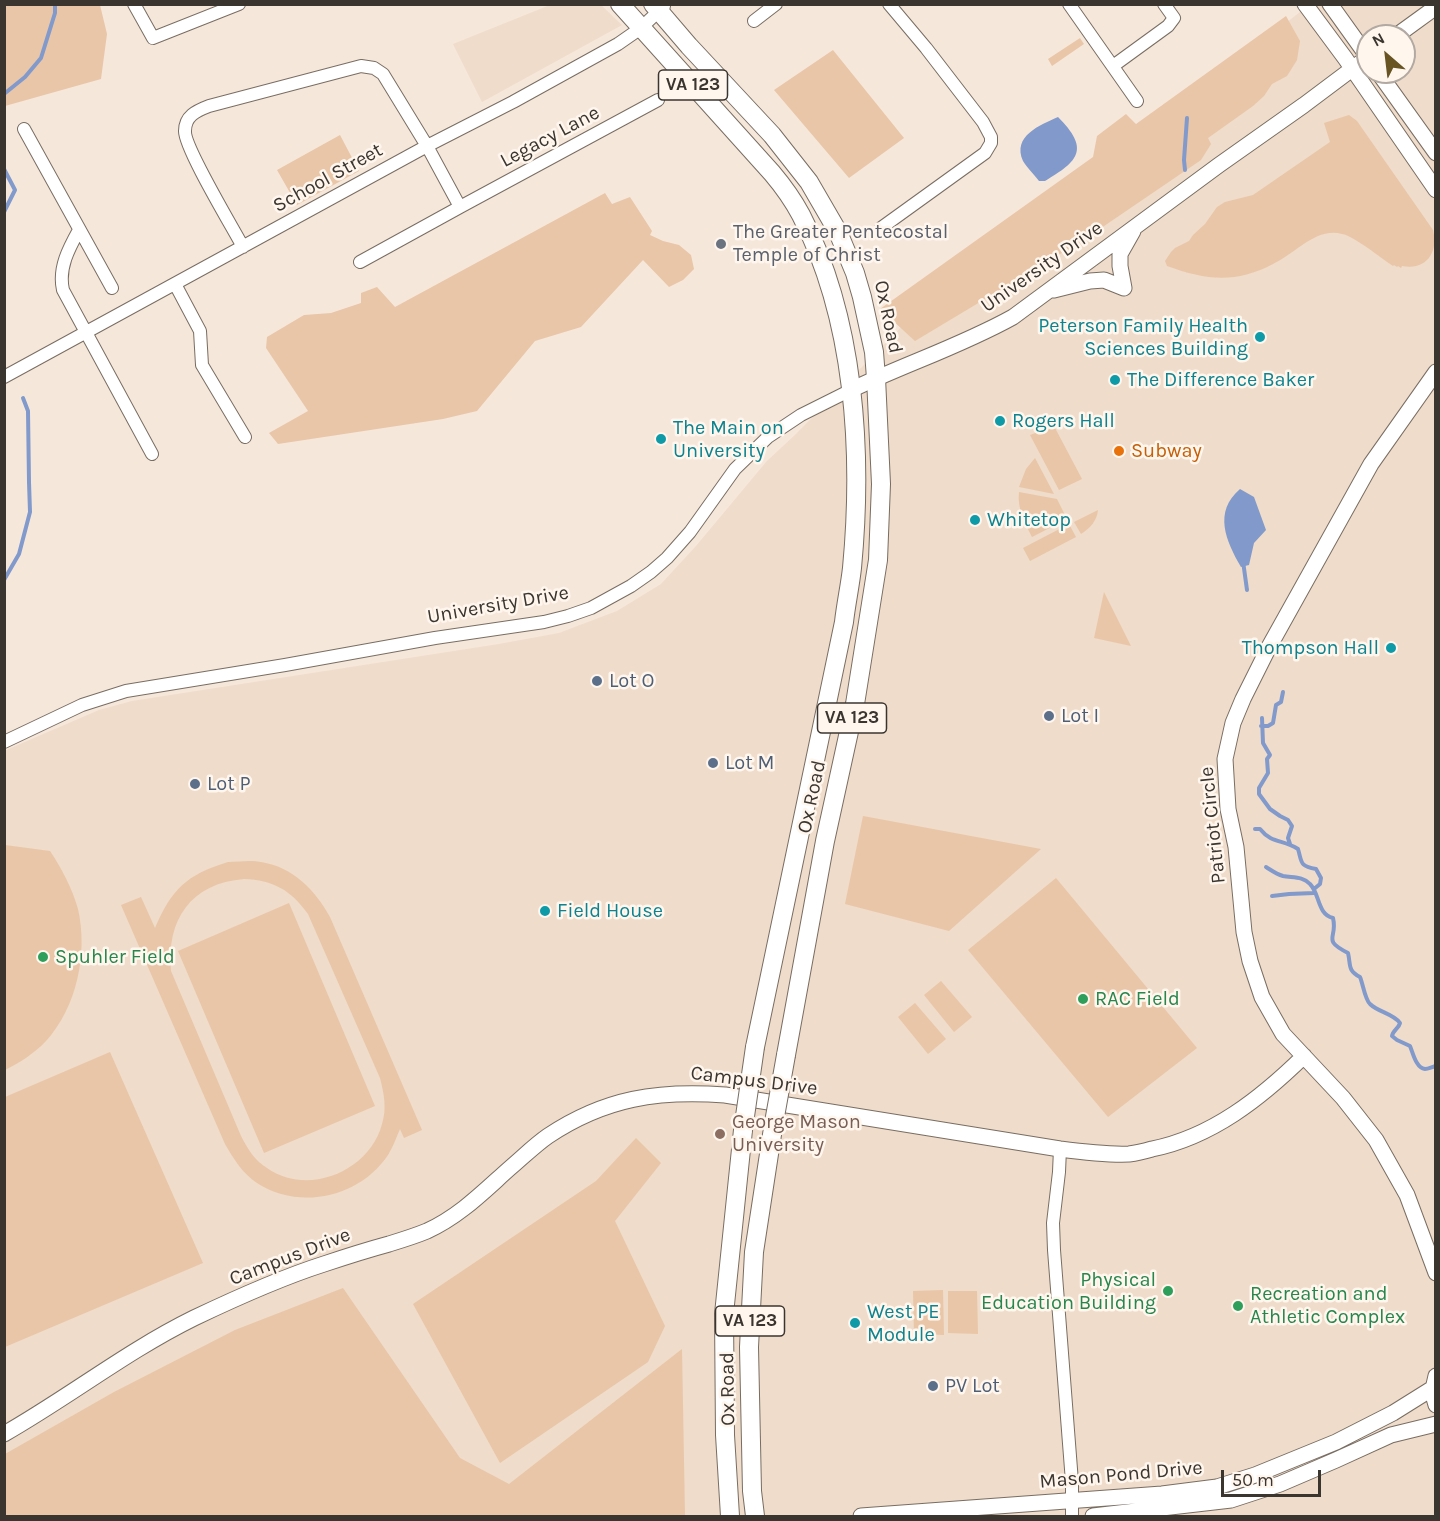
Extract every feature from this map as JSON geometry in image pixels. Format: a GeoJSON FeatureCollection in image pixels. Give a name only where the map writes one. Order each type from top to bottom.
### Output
{"type":"FeatureCollection","features":[{"type":"Feature","properties":{"kind":"main road","name":"VA 123"},"geometry":{"type":"LineString","coordinates":[[620,4],[641,28]]}},
{"type":"Feature","properties":{"kind":"main road","name":"Ox Road"},"geometry":{"type":"LineString","coordinates":[[659,7],[689,46],[772,135],[809,182],[838,232],[855,273],[872,344],[876,378],[881,484],[878,560],[855,704],[825,841],[786,1054],[754,1252],[749,1347],[752,1491],[755,1516]]}},
{"type":"Feature","properties":{"kind":"main road","name":"Ox Road"},"geometry":{"type":"LineString","coordinates":[[641,28],[772,173],[786,190],[800,214],[834,297],[847,361],[855,440],[855,530],[844,622],[755,1047],[743,1130],[724,1314],[724,1434],[730,1516]]}},
{"type":"Feature","properties":{"kind":"street"},"geometry":{"type":"LineString","coordinates":[[134,4],[153,38],[239,4]]}},
{"type":"Feature","properties":{"kind":"street"},"geometry":{"type":"LineString","coordinates":[[754,21],[776,4]]}},
{"type":"Feature","properties":{"kind":"street"},"geometry":{"type":"LineString","coordinates":[[881,228],[985,153],[991,143],[991,137],[984,122],[889,4]]}},
{"type":"Feature","properties":{"kind":"street"},"geometry":{"type":"LineString","coordinates":[[1069,4],[1137,101]]}},
{"type":"Feature","properties":{"kind":"street"},"geometry":{"type":"LineString","coordinates":[[1113,66],[1168,26],[1174,18],[1164,4]]}},
{"type":"Feature","properties":{"kind":"street"},"geometry":{"type":"LineString","coordinates":[[1305,4],[1436,190]]}},
{"type":"Feature","properties":{"kind":"street"},"geometry":{"type":"LineString","coordinates":[[1330,4],[1356,40]]}},
{"type":"Feature","properties":{"kind":"street","name":"School Street"},"geometry":{"type":"LineString","coordinates":[[4,377],[623,41],[641,28],[659,7]]}},
{"type":"Feature","properties":{"kind":"street"},"geometry":{"type":"LineString","coordinates":[[1413,24],[1436,7]]}},
{"type":"Feature","properties":{"kind":"street","name":"University Drive"},"geometry":{"type":"LineString","coordinates":[[4,742],[82,705],[126,692],[435,638],[544,622],[591,608],[632,586],[668,558],[690,532],[735,469],[768,437],[801,415],[851,390],[986,332],[1012,317],[1356,65]]}},
{"type":"Feature","properties":{"kind":"street"},"geometry":{"type":"LineString","coordinates":[[243,247],[187,143],[184,133],[187,122],[196,111],[208,106],[361,66],[374,68],[383,74],[427,146],[460,207]]}},
{"type":"Feature","properties":{"kind":"street"},"geometry":{"type":"LineString","coordinates":[[1387,84],[1436,153]]}},
{"type":"Feature","properties":{"kind":"street","name":"Legacy Lane"},"geometry":{"type":"LineString","coordinates":[[360,262],[658,100]]}},
{"type":"Feature","properties":{"kind":"street"},"geometry":{"type":"LineString","coordinates":[[24,129],[111,288]]}},
{"type":"Feature","properties":{"kind":"street"},"geometry":{"type":"LineString","coordinates":[[1047,292],[1090,281],[1104,280],[1124,288],[1120,254],[1135,227]]}},
{"type":"Feature","properties":{"kind":"street"},"geometry":{"type":"LineString","coordinates":[[79,230],[66,252],[61,280],[63,290],[152,454]]}},
{"type":"Feature","properties":{"kind":"street"},"geometry":{"type":"LineString","coordinates":[[175,284],[200,331],[202,365],[245,436]]}},
{"type":"Feature","properties":{"kind":"street","name":"Patriot Circle"},"geometry":{"type":"LineString","coordinates":[[1436,372],[1371,464],[1269,647],[1233,723],[1225,759],[1228,809],[1236,847],[1244,932],[1250,961],[1262,997],[1283,1034],[1343,1098],[1376,1140],[1407,1195],[1436,1273]]}},
{"type":"Feature","properties":{"kind":"street","name":"Campus Drive"},"geometry":{"type":"LineString","coordinates":[[4,1434],[116,1362],[194,1318],[321,1264],[425,1232],[442,1223],[471,1204],[547,1137],[578,1118],[616,1103],[663,1094],[725,1095],[1060,1149],[1105,1154],[1132,1154],[1166,1146],[1197,1135],[1245,1106],[1280,1079],[1304,1056]]}},
{"type":"Feature","properties":{"kind":"street"},"geometry":{"type":"LineString","coordinates":[[1060,1149],[1053,1223],[1072,1509]]}},
{"type":"Feature","properties":{"kind":"street"},"geometry":{"type":"LineString","coordinates":[[1434,1382],[1433,1400],[1436,1405]]}},
{"type":"Feature","properties":{"kind":"street","name":"Mason Pond Drive"},"geometry":{"type":"LineString","coordinates":[[861,1516],[1072,1509],[1217,1487],[1255,1475],[1336,1442],[1393,1413],[1434,1382]]}},
{"type":"Feature","properties":{"kind":"street","name":"Mason Pond Drive"},"geometry":{"type":"LineString","coordinates":[[1093,1516],[1231,1500],[1280,1484],[1391,1435],[1436,1424]]}},
{"type":"Feature","properties":{"kind":"shaded area"},"geometry":{"type":"Polygon","coordinates":[[[4,5],[100,5],[107,34],[101,79],[5,106],[4,5]]]}},
{"type":"Feature","properties":{"kind":"shaded area"},"geometry":{"type":"Polygon","coordinates":[[[550,5],[601,5],[622,25],[482,102],[453,44],[550,5]]]}},
{"type":"Feature","properties":{"kind":"shaded area","name":"George Mason University"},"geometry":{"type":"Polygon","coordinates":[[[1309,5],[1435,5],[1435,1516],[5,1516],[4,751],[99,710],[132,701],[559,633],[617,611],[661,584],[767,461],[916,312],[1309,5]]]}},
{"type":"Feature","properties":{"kind":"shaded area"},"geometry":{"type":"Polygon","coordinates":[[[1286,16],[1300,41],[1297,60],[1287,76],[1272,84],[1253,106],[1208,138],[1211,144],[1201,160],[1085,239],[915,341],[880,309],[1093,157],[1097,136],[1126,114],[1136,124],[1286,16]]]}},
{"type":"Feature","properties":{"kind":"shaded area"},"geometry":{"type":"Polygon","coordinates":[[[1080,38],[1084,44],[1052,66],[1048,59],[1080,38]]]}},
{"type":"Feature","properties":{"kind":"shaded area"},"geometry":{"type":"Polygon","coordinates":[[[833,50],[904,138],[849,178],[774,90],[833,50]]]}},
{"type":"Feature","properties":{"kind":"shaded area"},"geometry":{"type":"Polygon","coordinates":[[[1349,115],[1357,121],[1433,230],[1434,246],[1424,263],[1401,268],[1393,266],[1353,239],[1332,233],[1323,234],[1281,260],[1246,275],[1208,277],[1167,266],[1165,261],[1171,252],[1189,241],[1217,207],[1225,202],[1253,195],[1330,142],[1324,123],[1349,115]]]}},
{"type":"Feature","properties":{"kind":"shaded area"},"geometry":{"type":"Polygon","coordinates":[[[340,135],[359,171],[297,205],[277,170],[340,135]]]}},
{"type":"Feature","properties":{"kind":"shaded area"},"geometry":{"type":"Polygon","coordinates":[[[605,193],[612,204],[630,197],[652,231],[650,235],[679,245],[691,255],[694,269],[683,280],[669,287],[643,260],[581,327],[535,341],[477,411],[443,419],[278,444],[269,433],[308,411],[266,348],[267,337],[304,315],[331,313],[361,303],[361,293],[377,287],[395,307],[605,193]]]}},
{"type":"Feature","properties":{"kind":"shaded area"},"geometry":{"type":"Polygon","coordinates":[[[1054,426],[1082,479],[1059,490],[1030,435],[1054,426]]]}},
{"type":"Feature","properties":{"kind":"shaded area"},"geometry":{"type":"Polygon","coordinates":[[[1035,458],[1054,494],[1019,487],[1026,469],[1035,458]]]}},
{"type":"Feature","properties":{"kind":"shaded area"},"geometry":{"type":"Polygon","coordinates":[[[1019,492],[1057,499],[1067,519],[1032,537],[1020,510],[1019,492]]]}},
{"type":"Feature","properties":{"kind":"shaded area"},"geometry":{"type":"Polygon","coordinates":[[[1098,510],[1092,524],[1081,534],[1074,522],[1098,510]]]}},
{"type":"Feature","properties":{"kind":"shaded area"},"geometry":{"type":"Polygon","coordinates":[[[1069,524],[1076,537],[1030,561],[1023,548],[1069,524]]]}},
{"type":"Feature","properties":{"kind":"shaded area"},"geometry":{"type":"Polygon","coordinates":[[[1104,592],[1131,646],[1094,638],[1104,592]]]}},
{"type":"Feature","properties":{"kind":"shaded area"},"geometry":{"type":"Polygon","coordinates":[[[863,816],[1041,849],[949,931],[845,904],[863,816]]]}},
{"type":"Feature","properties":{"kind":"shaded area","name":"Spuhler Field"},"geometry":{"type":"Polygon","coordinates":[[[5,845],[50,851],[76,901],[82,943],[72,996],[57,1027],[37,1050],[5,1070],[5,845]]]}},
{"type":"Feature","properties":{"kind":"shaded area"},"geometry":{"type":"Polygon","coordinates":[[[257,861],[293,874],[310,889],[330,917],[422,1130],[404,1138],[400,1129],[388,1155],[376,1169],[362,1181],[346,1190],[310,1198],[274,1192],[257,1183],[239,1165],[225,1144],[121,905],[141,897],[155,928],[174,893],[191,878],[228,862],[257,861]],[[254,880],[225,882],[196,896],[186,907],[173,936],[171,971],[241,1136],[252,1154],[267,1168],[283,1176],[301,1180],[335,1175],[365,1155],[375,1141],[384,1113],[380,1078],[308,914],[288,893],[273,884],[254,880]]]}},
{"type":"Feature","properties":{"kind":"shaded area","name":"RAC Field"},"geometry":{"type":"Polygon","coordinates":[[[1056,878],[1197,1048],[1108,1117],[968,950],[1056,878]]]}},
{"type":"Feature","properties":{"kind":"shaded area"},"geometry":{"type":"Polygon","coordinates":[[[289,903],[375,1106],[264,1153],[178,951],[289,903]]]}},
{"type":"Feature","properties":{"kind":"shaded area"},"geometry":{"type":"Polygon","coordinates":[[[941,981],[972,1017],[954,1032],[924,995],[941,981]]]}},
{"type":"Feature","properties":{"kind":"shaded area"},"geometry":{"type":"Polygon","coordinates":[[[915,1003],[946,1039],[928,1054],[898,1017],[915,1003]]]}},
{"type":"Feature","properties":{"kind":"shaded area"},"geometry":{"type":"Polygon","coordinates":[[[110,1052],[203,1263],[5,1347],[5,1097],[110,1052]]]}},
{"type":"Feature","properties":{"kind":"shaded area"},"geometry":{"type":"Polygon","coordinates":[[[636,1138],[661,1163],[615,1221],[665,1326],[648,1362],[500,1463],[413,1304],[596,1181],[636,1138]]]}},
{"type":"Feature","properties":{"kind":"shaded area"},"geometry":{"type":"Polygon","coordinates":[[[343,1288],[460,1458],[509,1484],[682,1349],[685,1516],[5,1516],[5,1454],[114,1392],[235,1330],[343,1288]]]}},
{"type":"Feature","properties":{"kind":"shaded area"},"geometry":{"type":"Polygon","coordinates":[[[943,1290],[944,1335],[914,1334],[913,1291],[943,1290]]]}},
{"type":"Feature","properties":{"kind":"shaded area"},"geometry":{"type":"Polygon","coordinates":[[[948,1291],[977,1291],[978,1334],[948,1333],[948,1291]]]}},
{"type":"Feature","properties":{"kind":"water"},"geometry":{"type":"Polygon","coordinates":[[[1058,117],[1074,138],[1077,146],[1076,154],[1057,174],[1045,181],[1039,181],[1023,161],[1021,145],[1024,138],[1036,128],[1058,117]]]}},
{"type":"Feature","properties":{"kind":"water"},"geometry":{"type":"Polygon","coordinates":[[[1240,489],[1254,497],[1266,530],[1254,543],[1249,565],[1241,567],[1227,537],[1224,517],[1232,498],[1240,489]]]}},
{"type":"Feature","properties":{"kind":"waterway"},"geometry":{"type":"LineString","coordinates":[[4,94],[25,77],[41,58],[55,13],[55,4]]}},
{"type":"Feature","properties":{"kind":"waterway"},"geometry":{"type":"LineString","coordinates":[[1185,170],[1187,118]]}},
{"type":"Feature","properties":{"kind":"waterway"},"geometry":{"type":"LineString","coordinates":[[4,169],[15,190],[4,212]]}},
{"type":"Feature","properties":{"kind":"waterway"},"geometry":{"type":"LineString","coordinates":[[4,580],[19,554],[30,512],[28,411],[23,398]]}},
{"type":"Feature","properties":{"kind":"waterway"},"geometry":{"type":"LineString","coordinates":[[1243,561],[1247,590]]}},
{"type":"Feature","properties":{"kind":"waterway"},"geometry":{"type":"LineString","coordinates":[[1261,726],[1273,723],[1276,705],[1281,702],[1283,692]]}},
{"type":"Feature","properties":{"kind":"waterway"},"geometry":{"type":"LineString","coordinates":[[1262,718],[1263,743],[1270,755],[1267,759],[1268,773],[1259,788],[1259,794],[1270,809],[1288,820],[1292,826],[1288,838],[1290,844]]}},
{"type":"Feature","properties":{"kind":"waterway"},"geometry":{"type":"LineString","coordinates":[[1255,829],[1260,829],[1269,837],[1298,849],[1302,863],[1316,869],[1321,878],[1320,884],[1314,889]]}},
{"type":"Feature","properties":{"kind":"waterway"},"geometry":{"type":"LineString","coordinates":[[1266,867],[1280,875],[1301,878],[1310,884],[1321,908],[1333,918],[1333,941],[1335,945],[1348,953],[1350,967],[1360,977],[1368,1002],[1400,1023],[1392,1036],[1410,1046],[1419,1066],[1425,1069],[1436,1066]]}},
{"type":"Feature","properties":{"kind":"waterway"},"geometry":{"type":"LineString","coordinates":[[1272,896],[1314,893]]}},
{"type":"Feature","properties":{"kind":"place","name":"The Greater Pentecostal Temple of Christ"},"geometry":{"type":"Point","coordinates":[721,244]}},
{"type":"Feature","properties":{"kind":"place","name":"Peterson Family Health Sciences Building"},"geometry":{"type":"Point","coordinates":[1260,337]}},
{"type":"Feature","properties":{"kind":"place","name":"The Difference Baker"},"geometry":{"type":"Point","coordinates":[1115,380]}},
{"type":"Feature","properties":{"kind":"place","name":"Rogers Hall"},"geometry":{"type":"Point","coordinates":[1000,421]}},
{"type":"Feature","properties":{"kind":"place","name":"The Main on University"},"geometry":{"type":"Point","coordinates":[661,439]}},
{"type":"Feature","properties":{"kind":"place","name":"Subway"},"geometry":{"type":"Point","coordinates":[1119,451]}},
{"type":"Feature","properties":{"kind":"place","name":"Whitetop"},"geometry":{"type":"Point","coordinates":[975,520]}},
{"type":"Feature","properties":{"kind":"place","name":"Thompson Hall"},"geometry":{"type":"Point","coordinates":[1391,648]}},
{"type":"Feature","properties":{"kind":"place","name":"Lot O"},"geometry":{"type":"Point","coordinates":[597,681]}},
{"type":"Feature","properties":{"kind":"place","name":"Lot I"},"geometry":{"type":"Point","coordinates":[1049,716]}},
{"type":"Feature","properties":{"kind":"place","name":"Lot M"},"geometry":{"type":"Point","coordinates":[713,763]}},
{"type":"Feature","properties":{"kind":"place","name":"Lot P"},"geometry":{"type":"Point","coordinates":[195,784]}},
{"type":"Feature","properties":{"kind":"place","name":"Field House"},"geometry":{"type":"Point","coordinates":[545,911]}},
{"type":"Feature","properties":{"kind":"place","name":"Spuhler Field"},"geometry":{"type":"Point","coordinates":[43,957]}},
{"type":"Feature","properties":{"kind":"place","name":"RAC Field"},"geometry":{"type":"Point","coordinates":[1083,999]}},
{"type":"Feature","properties":{"kind":"place","name":"George Mason University"},"geometry":{"type":"Point","coordinates":[720,1134]}},
{"type":"Feature","properties":{"kind":"place","name":"Physical Education Building"},"geometry":{"type":"Point","coordinates":[1168,1291]}},
{"type":"Feature","properties":{"kind":"place","name":"Recreation and Athletic Complex"},"geometry":{"type":"Point","coordinates":[1238,1306]}},
{"type":"Feature","properties":{"kind":"place","name":"West PE Module"},"geometry":{"type":"Point","coordinates":[855,1323]}},
{"type":"Feature","properties":{"kind":"place","name":"PV Lot"},"geometry":{"type":"Point","coordinates":[933,1386]}}]}
